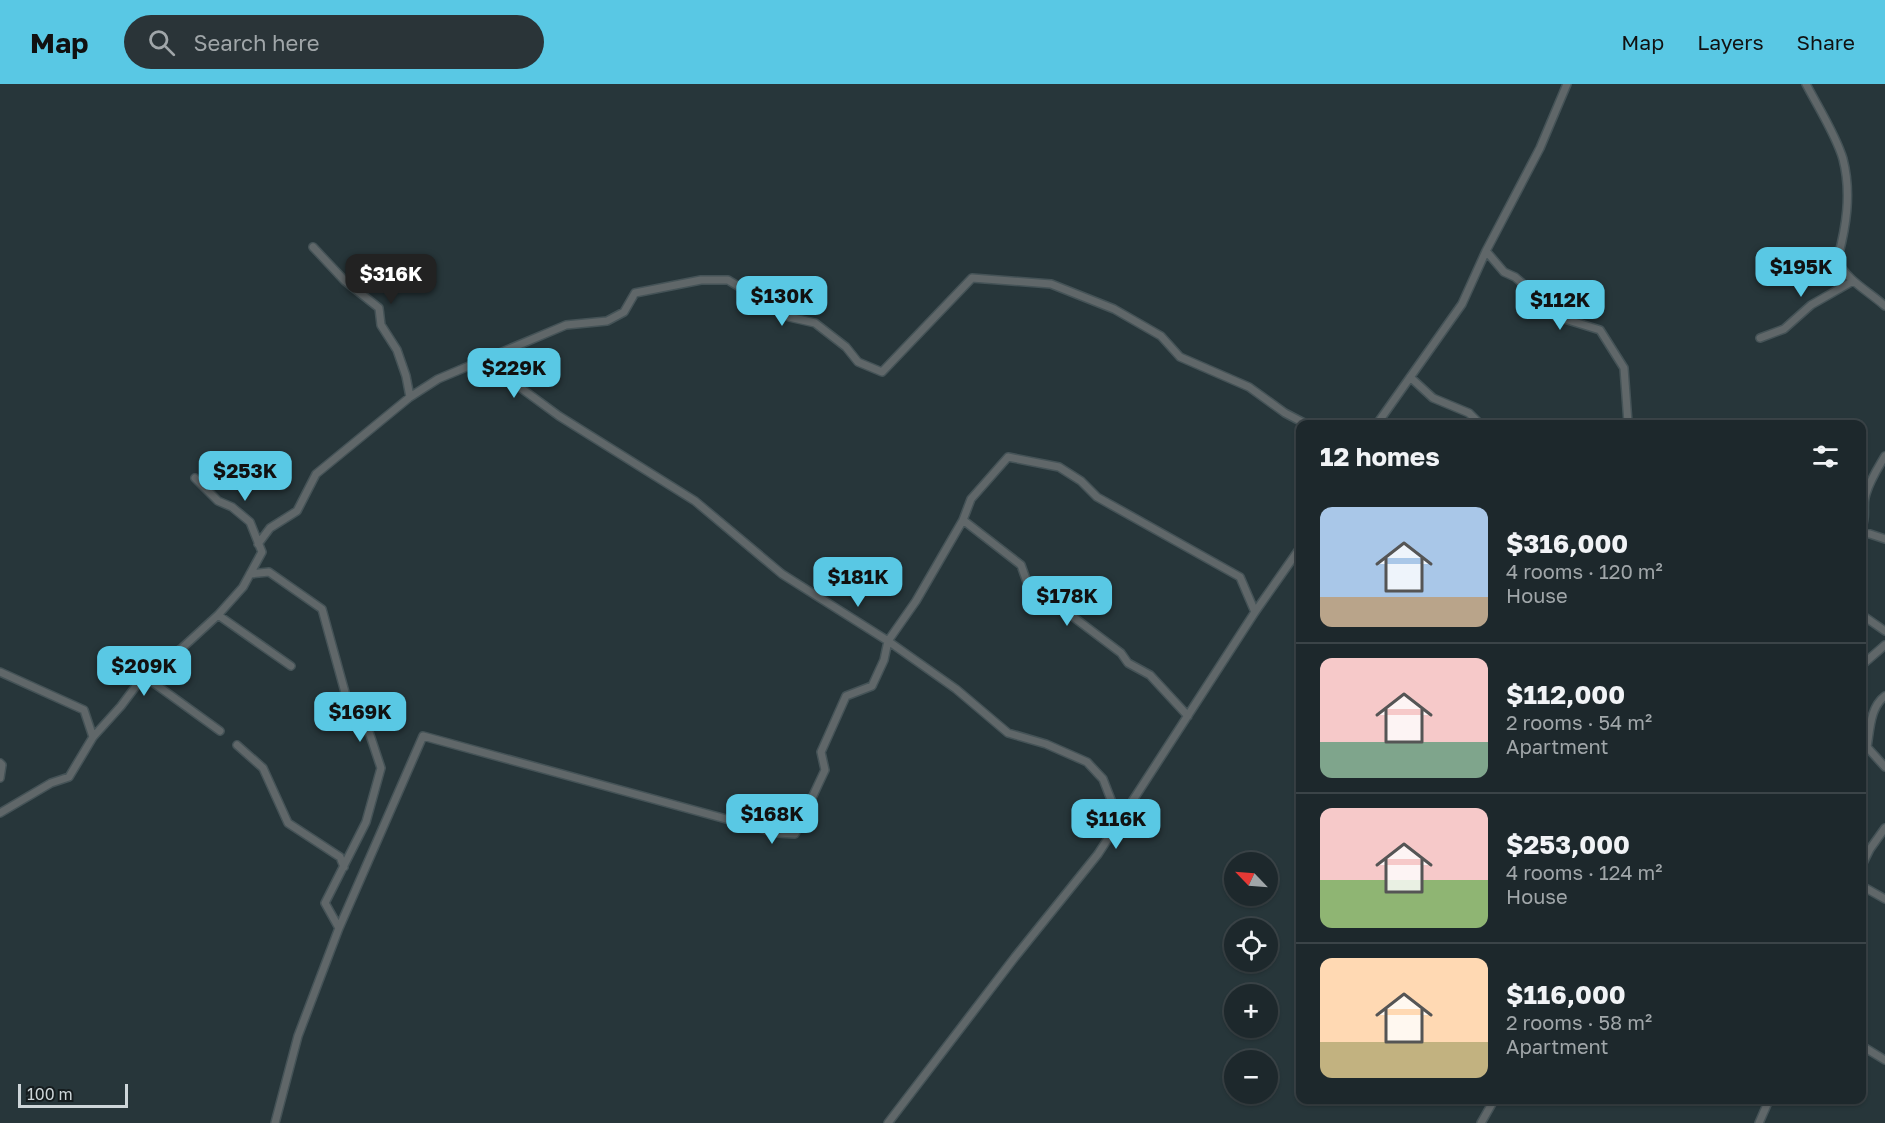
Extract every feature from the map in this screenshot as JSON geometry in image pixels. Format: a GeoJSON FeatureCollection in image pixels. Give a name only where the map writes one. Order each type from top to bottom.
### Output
{"type":"FeatureCollection","features":[{"type":"Feature","properties":{"kind":"street"},"geometry":{"type":"LineString","coordinates":[[1380,420],[1462,304],[1486,250],[1540,148],[1567,84]]}},
{"type":"Feature","properties":{"kind":"street"},"geometry":{"type":"LineString","coordinates":[[1806,84],[1843,159],[1848,190],[1847,217],[1837,261],[1843,272],[1885,306]]}},
{"type":"Feature","properties":{"kind":"street"},"geometry":{"type":"LineString","coordinates":[[313,247],[345,281],[379,308],[381,326],[397,350],[410,397]]}},
{"type":"Feature","properties":{"kind":"street"},"geometry":{"type":"LineString","coordinates":[[1486,250],[1504,272],[1515,277],[1543,301],[1555,316],[1600,330],[1624,368],[1628,420]]}},
{"type":"Feature","properties":{"kind":"street"},"geometry":{"type":"LineString","coordinates":[[258,544],[270,528],[297,511],[316,474],[410,397],[438,379],[566,325],[607,321],[624,312],[635,293],[701,280],[728,280],[789,317],[816,323],[846,347],[858,362],[882,372],[972,278],[1051,284],[1114,309],[1161,336],[1180,357],[1249,387],[1298,420]]}},
{"type":"Feature","properties":{"kind":"street"},"geometry":{"type":"LineString","coordinates":[[1760,338],[1784,329],[1811,305],[1853,281]]}},
{"type":"Feature","properties":{"kind":"street"},"geometry":{"type":"LineString","coordinates":[[484,361],[559,416],[695,501],[782,574],[888,641],[956,689],[1008,733],[1046,744],[1087,762],[1103,779],[1120,823]]}},
{"type":"Feature","properties":{"kind":"street"},"geometry":{"type":"LineString","coordinates":[[1410,377],[1433,398],[1469,413],[1476,420]]}},
{"type":"Feature","properties":{"kind":"street"},"geometry":{"type":"LineString","coordinates":[[1866,494],[1873,476],[1885,456]]}},
{"type":"Feature","properties":{"kind":"street"},"geometry":{"type":"LineString","coordinates":[[275,1123],[298,1036],[339,928],[423,736],[777,833],[795,834],[825,770],[820,752],[846,696],[872,686],[884,660],[888,641],[916,601],[963,520],[971,499],[1008,457],[1059,467],[1081,481],[1097,497],[1240,577],[1255,612]]}},
{"type":"Feature","properties":{"kind":"street"},"geometry":{"type":"LineString","coordinates":[[0,813],[51,783],[69,777],[93,737],[122,706],[144,676],[183,648],[218,615],[243,586],[250,574],[262,552],[250,522],[232,507],[218,501],[195,478]]}},
{"type":"Feature","properties":{"kind":"street"},"geometry":{"type":"LineString","coordinates":[[963,520],[1021,565],[1027,582],[1121,653],[1128,663],[1150,675],[1188,716]]}},
{"type":"Feature","properties":{"kind":"street"},"geometry":{"type":"LineString","coordinates":[[1866,534],[1885,539]]}},
{"type":"Feature","properties":{"kind":"street"},"geometry":{"type":"LineString","coordinates":[[888,1123],[1015,957],[1098,854],[1255,612],[1296,554]]}},
{"type":"Feature","properties":{"kind":"street"},"geometry":{"type":"LineString","coordinates":[[250,574],[269,572],[322,609],[346,696],[364,717],[381,768],[366,822],[325,903],[339,928]]}},
{"type":"Feature","properties":{"kind":"street"},"geometry":{"type":"LineString","coordinates":[[218,615],[291,666]]}},
{"type":"Feature","properties":{"kind":"street"},"geometry":{"type":"LineString","coordinates":[[1866,618],[1885,631]]}},
{"type":"Feature","properties":{"kind":"street"},"geometry":{"type":"LineString","coordinates":[[1866,662],[1885,645]]}},
{"type":"Feature","properties":{"kind":"street"},"geometry":{"type":"LineString","coordinates":[[0,672],[84,710],[93,737]]}},
{"type":"Feature","properties":{"kind":"street"},"geometry":{"type":"LineString","coordinates":[[144,676],[220,731]]}},
{"type":"Feature","properties":{"kind":"street"},"geometry":{"type":"LineString","coordinates":[[1866,738],[1872,716],[1882,697],[1885,696]]}},
{"type":"Feature","properties":{"kind":"street"},"geometry":{"type":"LineString","coordinates":[[237,745],[263,768],[288,823],[340,857],[344,867]]}},
{"type":"Feature","properties":{"kind":"street"},"geometry":{"type":"LineString","coordinates":[[1866,748],[1885,766]]}},
{"type":"Feature","properties":{"kind":"street"},"geometry":{"type":"LineString","coordinates":[[0,763],[0,778]]}},
{"type":"Feature","properties":{"kind":"street"},"geometry":{"type":"LineString","coordinates":[[1866,856],[1885,828]]}},
{"type":"Feature","properties":{"kind":"street"},"geometry":{"type":"LineString","coordinates":[[1866,887],[1885,899]]}},
{"type":"Feature","properties":{"kind":"street"},"geometry":{"type":"LineString","coordinates":[[1866,1048],[1885,1060]]}},
{"type":"Feature","properties":{"kind":"street"},"geometry":{"type":"LineString","coordinates":[[1481,1123],[1492,1104]]}},
{"type":"Feature","properties":{"kind":"street"},"geometry":{"type":"LineString","coordinates":[[1759,1123],[1767,1104]]}}]}
